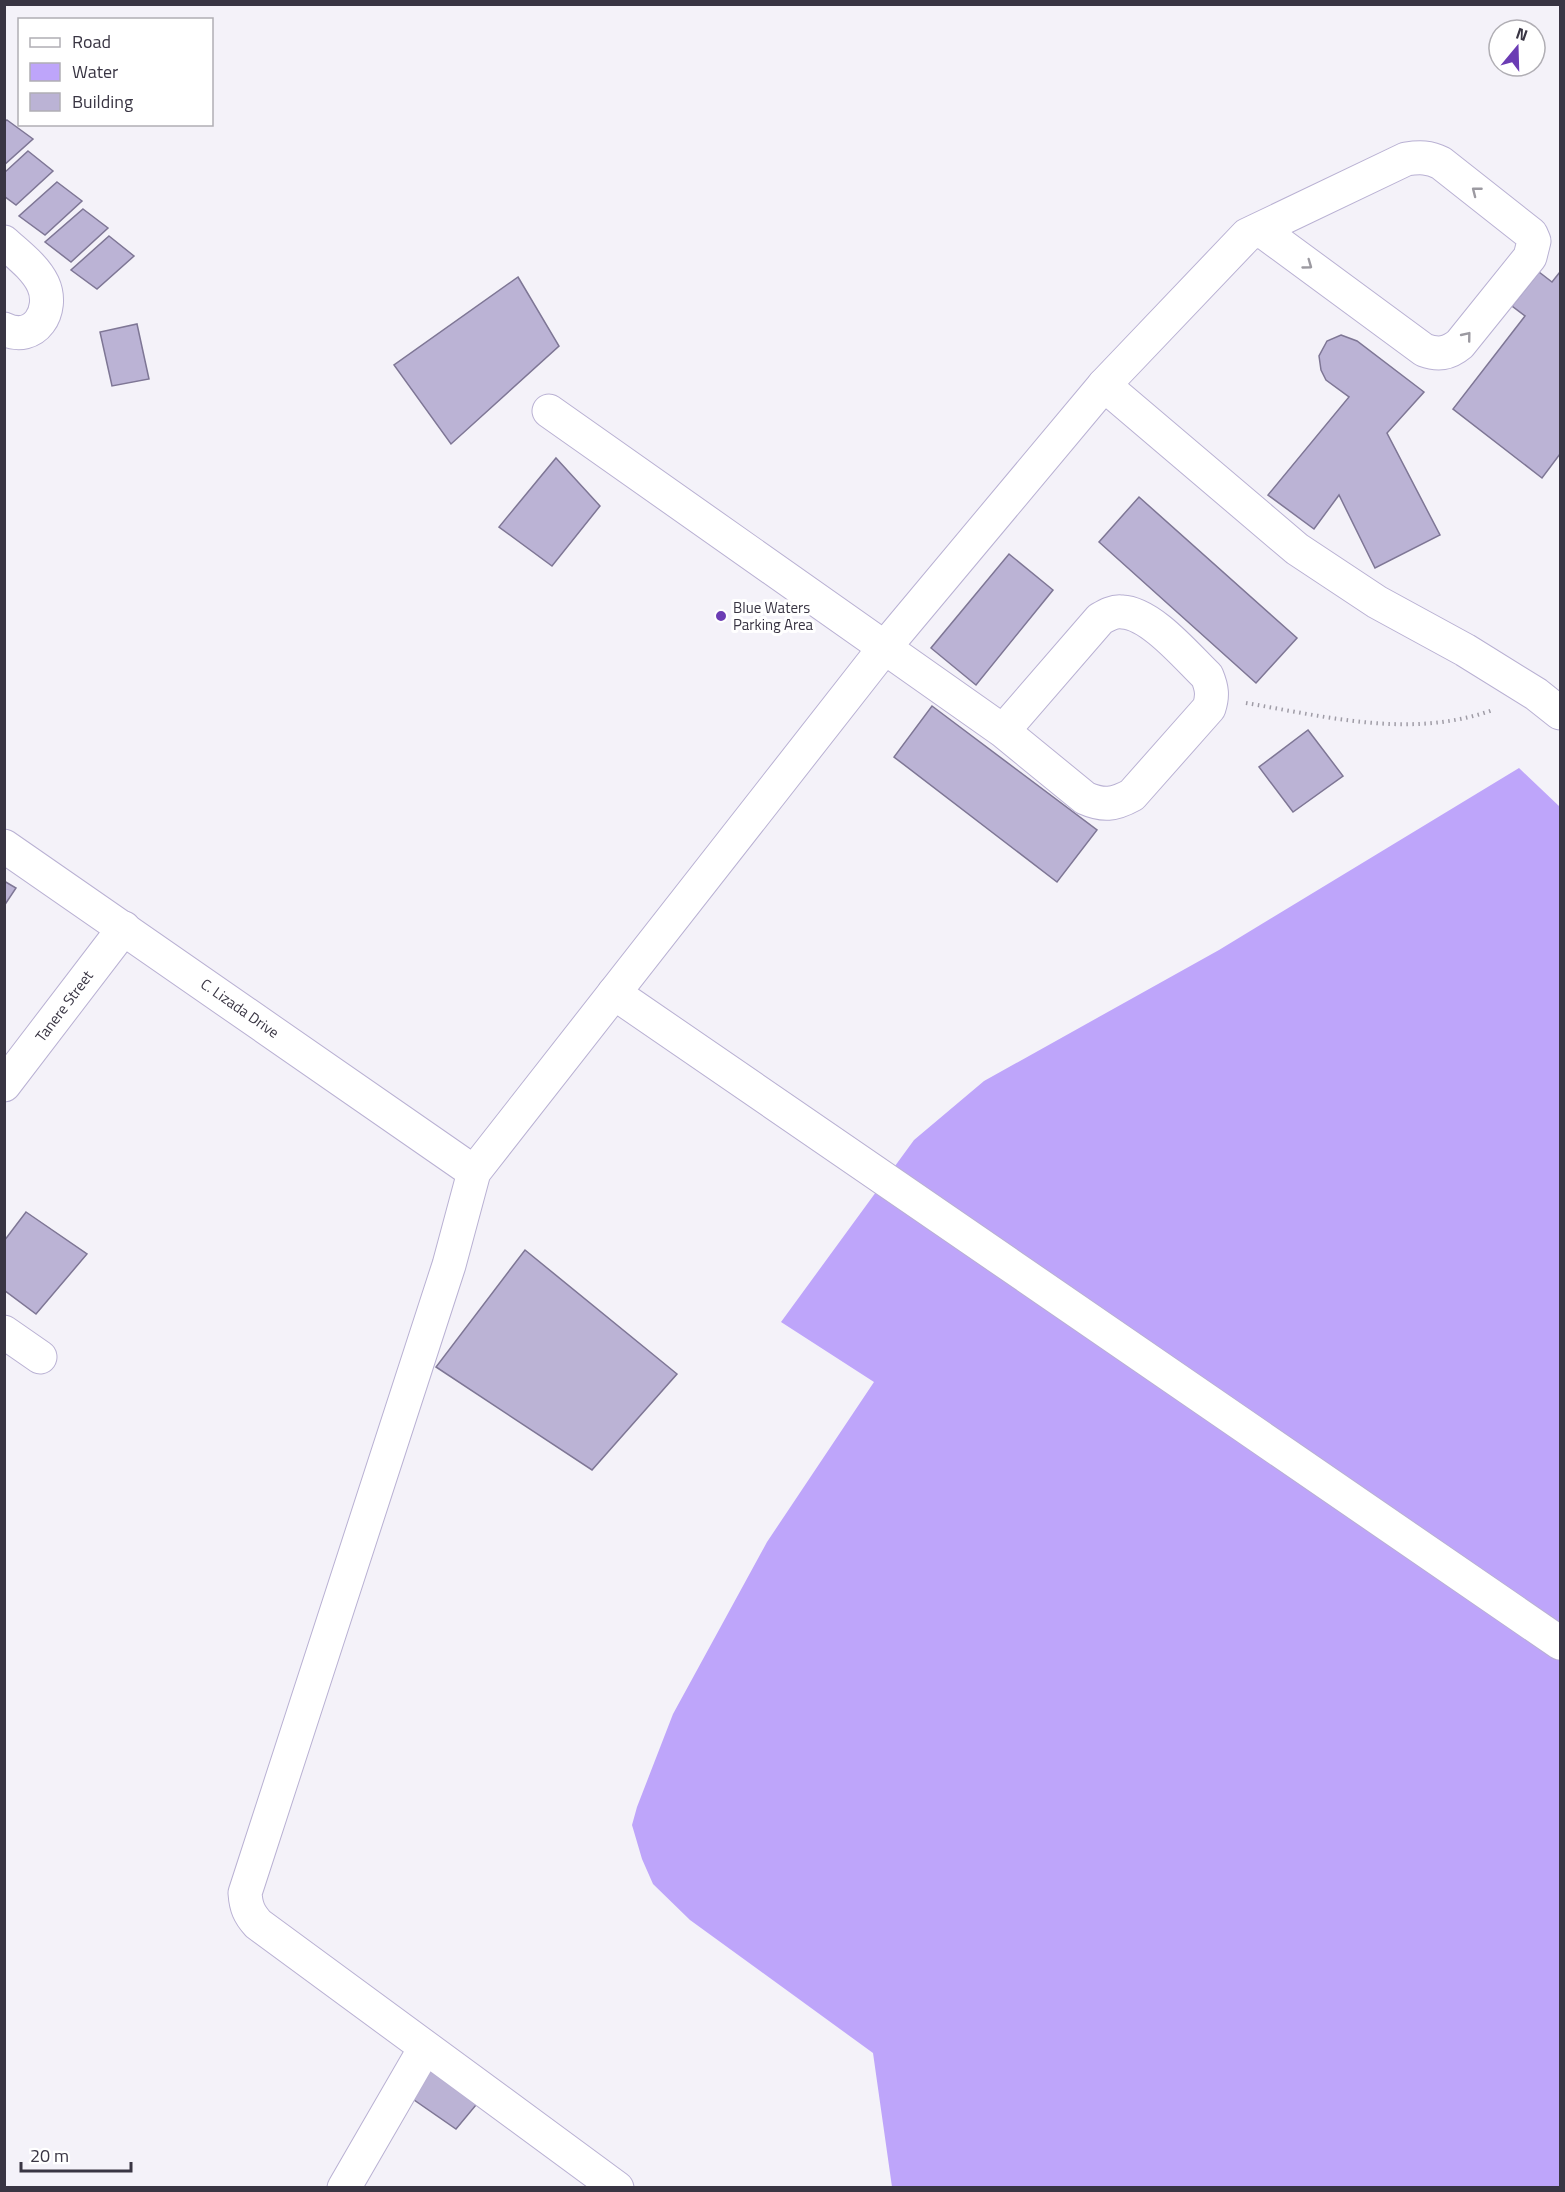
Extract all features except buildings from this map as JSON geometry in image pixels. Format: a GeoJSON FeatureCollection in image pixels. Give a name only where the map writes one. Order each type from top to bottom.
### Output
{"type":"FeatureCollection","features":[{"type":"Feature","properties":{"kind":"street"},"geometry":{"type":"LineString","coordinates":[[617,2187],[258,1924],[249,1914],[246,1893],[449,1265],[474,1172],[885,647],[1104,385],[1247,235],[1406,159],[1421,157],[1431,158],[1441,163],[1532,234],[1534,241],[1530,257],[1460,344],[1450,352],[1434,354],[1424,350],[1261,230]]}},
{"type":"Feature","properties":{"kind":"street"},"geometry":{"type":"LineString","coordinates":[[4,242],[30,266],[43,284],[46,307],[37,327],[14,333],[4,329]]}},
{"type":"Feature","properties":{"kind":"street"},"geometry":{"type":"LineString","coordinates":[[1104,385],[1297,549],[1377,602],[1465,650],[1548,704]]}},
{"type":"Feature","properties":{"kind":"street"},"geometry":{"type":"LineString","coordinates":[[549,411],[1003,731],[1085,798],[1108,804],[1132,795],[1204,715],[1213,698],[1207,676],[1146,620],[1122,611],[1110,613],[1100,619],[1003,731]]}},
{"type":"Feature","properties":{"kind":"street","name":"C. Lizada Drive"},"geometry":{"type":"LineString","coordinates":[[4,846],[124,927],[474,1172]]}},
{"type":"Feature","properties":{"kind":"street","name":"Tanere Street"},"geometry":{"type":"LineString","coordinates":[[4,1085],[124,927]]}},
{"type":"Feature","properties":{"kind":"street"},"geometry":{"type":"LineString","coordinates":[[614,993],[1560,1643]]}},
{"type":"Feature","properties":{"kind":"street"},"geometry":{"type":"LineString","coordinates":[[4,1332],[40,1357]]}},
{"type":"Feature","properties":{"kind":"street"},"geometry":{"type":"LineString","coordinates":[[344,2187],[425,2048]]}},
{"type":"Feature","properties":{"kind":"path"},"geometry":{"type":"LineString","coordinates":[[1213,698],[1354,722],[1397,725],[1437,724],[1548,704]]}},
{"type":"Feature","properties":{"kind":"water"},"geometry":{"type":"Polygon","coordinates":[[[1519,768],[1560,807],[1560,2187],[892,2187],[873,2053],[690,1920],[653,1884],[642,1859],[632,1825],[673,1714],[767,1542],[874,1382],[781,1322],[914,1140],[984,1081],[1219,950],[1519,768]]]}},
{"type":"Feature","properties":{"kind":"place","name":"Blue Waters Parking Area"},"geometry":{"type":"Point","coordinates":[721,616]}}]}
